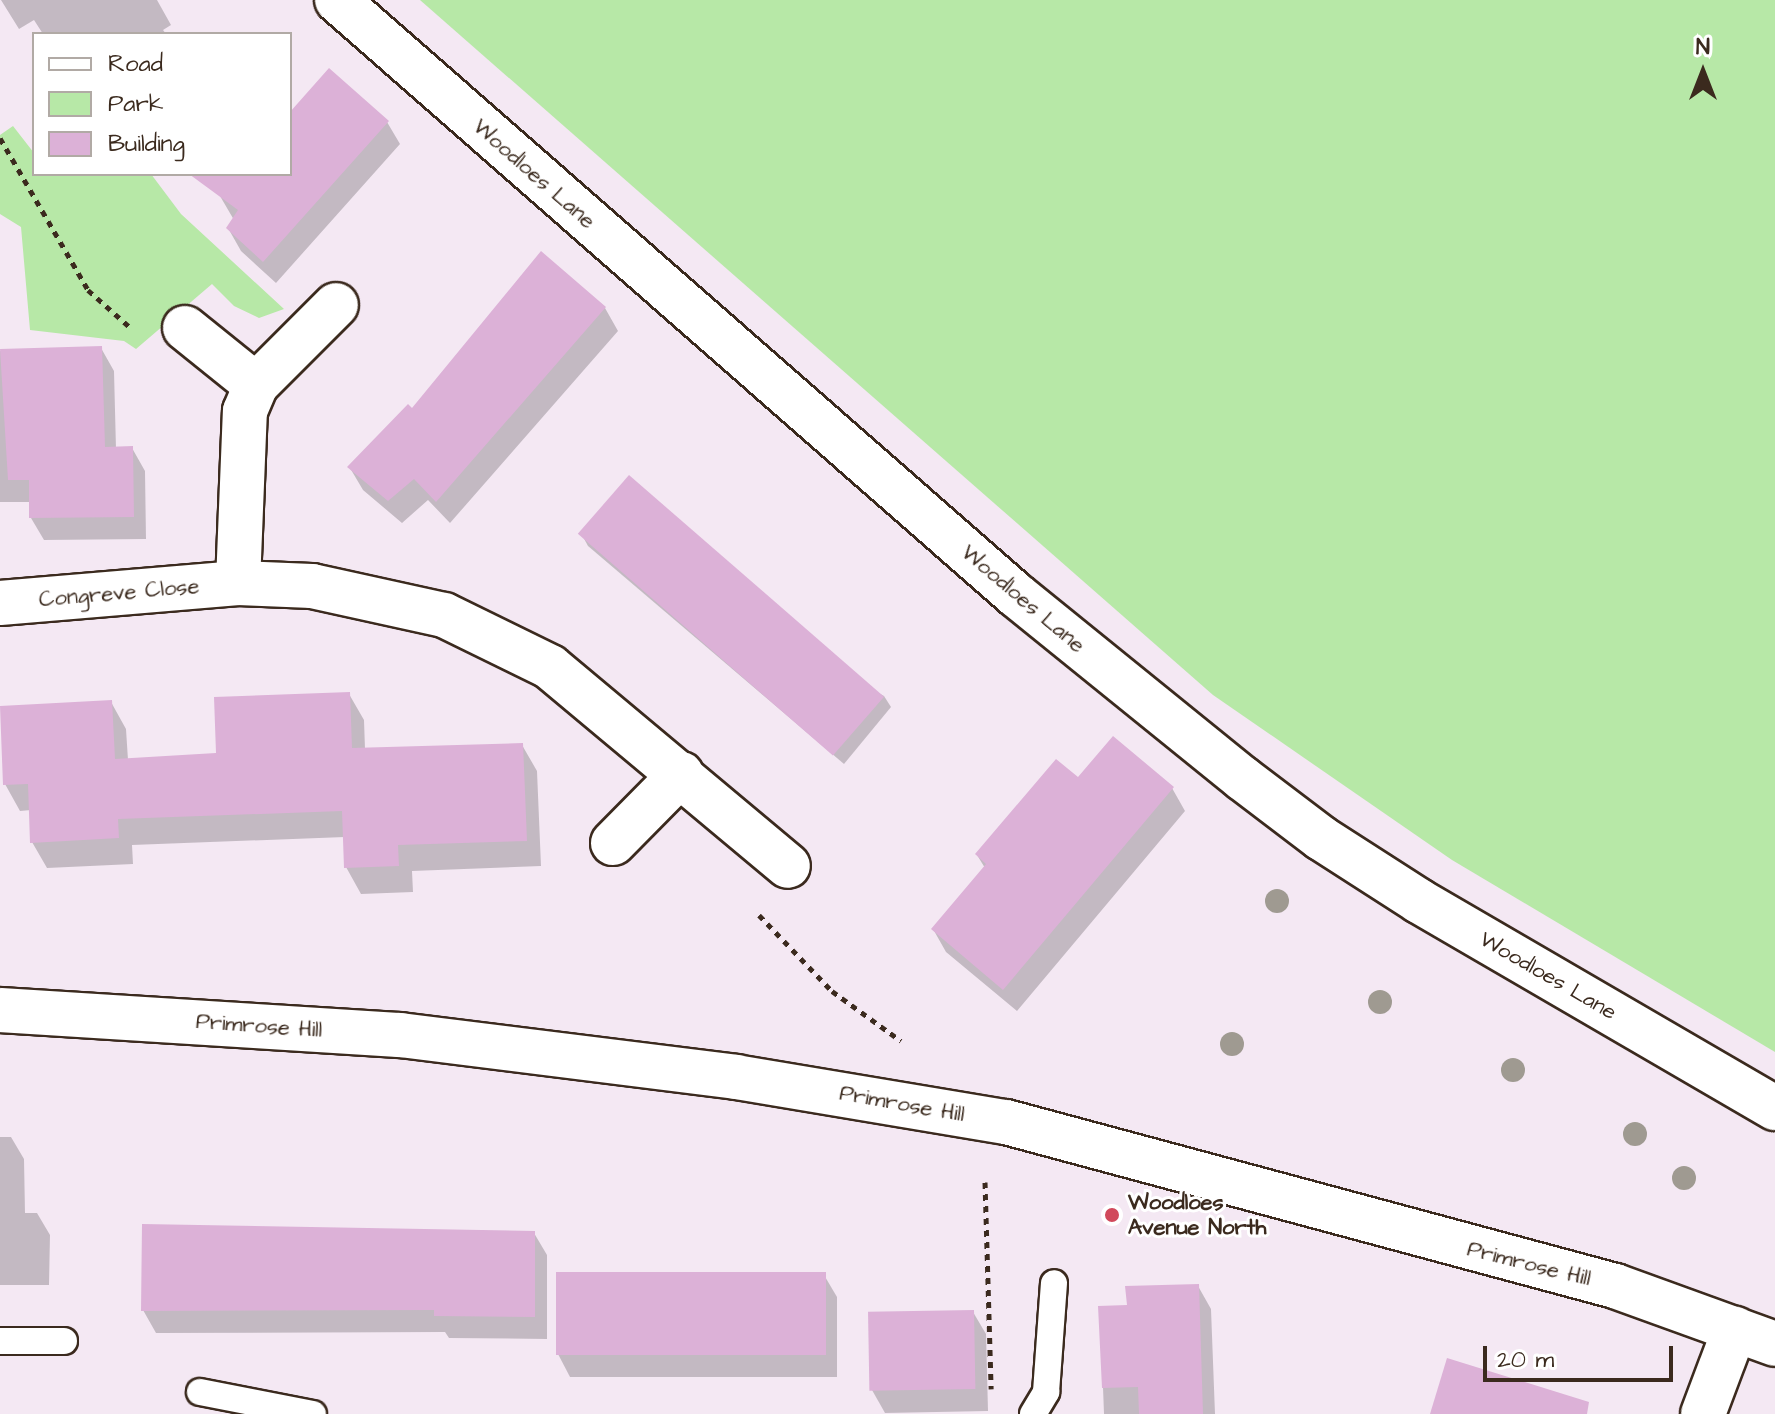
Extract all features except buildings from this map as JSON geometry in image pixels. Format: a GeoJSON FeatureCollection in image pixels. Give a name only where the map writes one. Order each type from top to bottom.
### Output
{"type":"FeatureCollection","features":[{"type":"Feature","properties":{"kind":"street","name":"Woodloes Lane"},"geometry":{"type":"LineString","coordinates":[[337,0],[1016,595],[1242,778],[1321,838],[1419,901],[1775,1108]]}},
{"type":"Feature","properties":{"kind":"street"},"geometry":{"type":"LineString","coordinates":[[238,583],[245,411],[256,385],[336,305]]}},
{"type":"Feature","properties":{"kind":"street"},"geometry":{"type":"LineString","coordinates":[[185,328],[256,385]]}},
{"type":"Feature","properties":{"kind":"street","name":"Congreve Close"},"geometry":{"type":"LineString","coordinates":[[0,603],[238,583],[312,586],[389,599],[492,635],[550,667],[788,866]]}},
{"type":"Feature","properties":{"kind":"street"},"geometry":{"type":"LineString","coordinates":[[613,843],[681,774]]}},
{"type":"Feature","properties":{"kind":"street","name":"Primrose Hill"},"geometry":{"type":"LineString","coordinates":[[0,1010],[400,1035],[736,1077],[1006,1122],[1127,1159],[1615,1286],[1775,1344]]}},
{"type":"Feature","properties":{"kind":"street"},"geometry":{"type":"LineString","coordinates":[[1703,1414],[1735,1329]]}},
{"type":"Feature","properties":{"kind":"lane"},"geometry":{"type":"LineString","coordinates":[[1033,1414],[1046,1392],[1054,1283]]}},
{"type":"Feature","properties":{"kind":"lane"},"geometry":{"type":"LineString","coordinates":[[0,1341],[64,1341]]}},
{"type":"Feature","properties":{"kind":"lane"},"geometry":{"type":"LineString","coordinates":[[200,1392],[313,1414]]}},
{"type":"Feature","properties":{"kind":"path"},"geometry":{"type":"LineString","coordinates":[[0,138],[88,290],[141,336]]}},
{"type":"Feature","properties":{"kind":"path"},"geometry":{"type":"LineString","coordinates":[[788,866],[756,912],[832,991],[901,1041]]}},
{"type":"Feature","properties":{"kind":"path"},"geometry":{"type":"LineString","coordinates":[[985,1182],[992,1400]]}},
{"type":"Feature","properties":{"kind":"green space"},"geometry":{"type":"Polygon","coordinates":[[[420,0],[1775,0],[1775,1052],[1452,860],[1213,695],[420,0]]]}},
{"type":"Feature","properties":{"kind":"green space"},"geometry":{"type":"Polygon","coordinates":[[[13,126],[32,150],[32,176],[152,176],[181,214],[284,309],[259,318],[234,306],[212,284],[136,349],[124,341],[30,330],[21,227],[0,214],[0,135],[13,126]]]}},
{"type":"Feature","properties":{"kind":"place","name":"Woodloes Avenue North"},"geometry":{"type":"Point","coordinates":[1112,1215]}}]}
